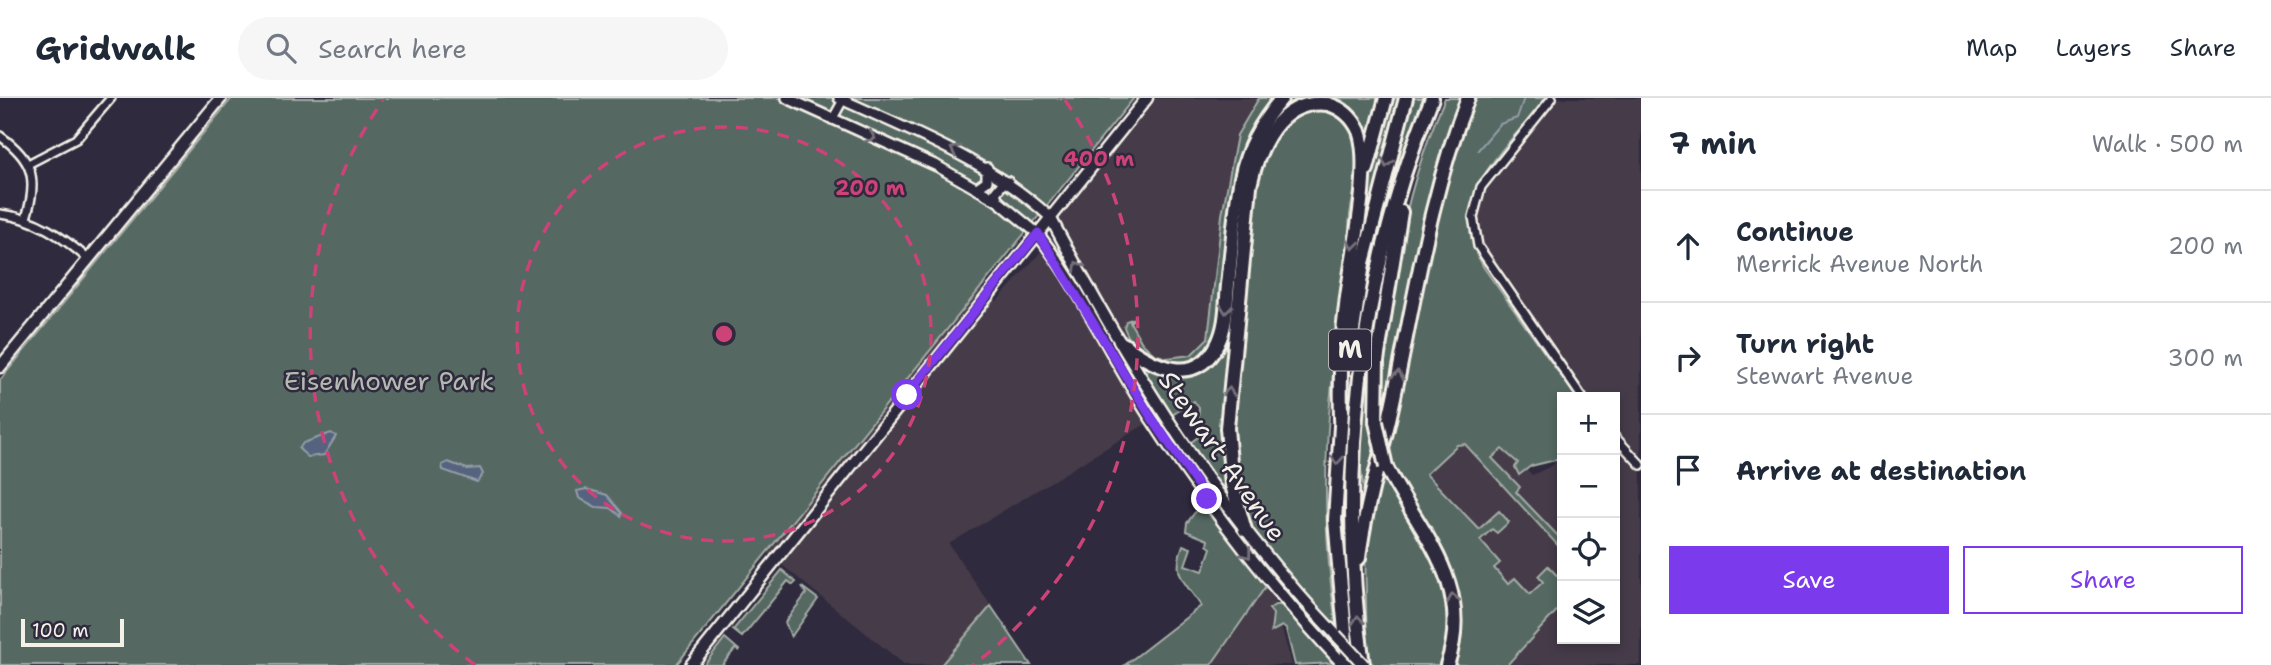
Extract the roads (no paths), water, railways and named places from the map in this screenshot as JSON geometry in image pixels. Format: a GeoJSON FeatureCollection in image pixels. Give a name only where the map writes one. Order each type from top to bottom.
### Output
{"type":"FeatureCollection","features":[{"type":"Feature","properties":{"kind":"highway"},"geometry":{"type":"LineString","coordinates":[[1123,344],[1152,365],[1174,370],[1203,360],[1218,343],[1223,330],[1236,206],[1246,158],[1257,131],[1282,98]]}},
{"type":"Feature","properties":{"kind":"highway"},"geometry":{"type":"LineString","coordinates":[[1361,190],[1386,98]]}},
{"type":"Feature","properties":{"kind":"highway","name":"M"},"geometry":{"type":"LineString","coordinates":[[1344,663],[1335,520],[1341,418],[1363,262],[1406,98]]}},
{"type":"Feature","properties":{"kind":"highway","name":"M"},"geometry":{"type":"LineString","coordinates":[[1364,665],[1355,589],[1352,476],[1360,379],[1376,278],[1407,166],[1432,98]]}},
{"type":"Feature","properties":{"kind":"highway"},"geometry":{"type":"LineString","coordinates":[[1355,589],[1366,507],[1395,392],[1423,244],[1444,163],[1468,98]]}},
{"type":"Feature","properties":{"kind":"highway"},"geometry":{"type":"LineString","coordinates":[[1245,530],[1230,475],[1227,410],[1250,186],[1261,148],[1274,124],[1287,111],[1307,103],[1329,104],[1347,115],[1358,130],[1362,142],[1361,190],[1340,367],[1341,418]]}},
{"type":"Feature","properties":{"kind":"highway"},"geometry":{"type":"LineString","coordinates":[[1407,166],[1377,361],[1376,422],[1386,467],[1450,583],[1456,627],[1447,665]]}},
{"type":"Feature","properties":{"kind":"main road"},"geometry":{"type":"LineString","coordinates":[[0,367],[221,98]]}},
{"type":"Feature","properties":{"kind":"main road"},"geometry":{"type":"LineString","coordinates":[[691,665],[1147,98]]}},
{"type":"Feature","properties":{"kind":"main road","name":"Stewart Avenue"},"geometry":{"type":"LineString","coordinates":[[1050,217],[1167,418],[1215,489],[1302,600],[1364,665]]}},
{"type":"Feature","properties":{"kind":"main road","name":"Stewart Avenue"},"geometry":{"type":"LineString","coordinates":[[1038,233],[1149,414],[1207,499],[1262,573],[1344,663]]}},
{"type":"Feature","properties":{"kind":"main road"},"geometry":{"type":"LineString","coordinates":[[1132,387],[1138,370]]}},
{"type":"Feature","properties":{"kind":"main road"},"geometry":{"type":"LineString","coordinates":[[1149,414],[1167,418]]}},
{"type":"Feature","properties":{"kind":"main road"},"geometry":{"type":"LineString","coordinates":[[1200,489],[1215,489]]}},
{"type":"Feature","properties":{"kind":"main road"},"geometry":{"type":"LineString","coordinates":[[1207,499],[1215,489]]}},
{"type":"Feature","properties":{"kind":"street"},"geometry":{"type":"LineString","coordinates":[[28,164],[73,142],[108,101],[98,98]]}},
{"type":"Feature","properties":{"kind":"street"},"geometry":{"type":"LineString","coordinates":[[787,98],[937,166],[998,201],[1038,233]]}},
{"type":"Feature","properties":{"kind":"street"},"geometry":{"type":"LineString","coordinates":[[1552,98],[1481,187],[1474,204],[1474,235],[1491,269],[1579,392]]}},
{"type":"Feature","properties":{"kind":"street"},"geometry":{"type":"LineString","coordinates":[[832,120],[841,99],[921,134],[987,168],[1050,217]]}},
{"type":"Feature","properties":{"kind":"street"},"geometry":{"type":"LineString","coordinates":[[0,136],[15,147],[28,164],[33,196],[26,218]]}},
{"type":"Feature","properties":{"kind":"street"},"geometry":{"type":"LineString","coordinates":[[977,188],[986,181],[987,168]]}},
{"type":"Feature","properties":{"kind":"street"},"geometry":{"type":"LineString","coordinates":[[998,201],[995,193],[1003,183],[1008,182]]}},
{"type":"Feature","properties":{"kind":"street"},"geometry":{"type":"LineString","coordinates":[[0,214],[26,218],[56,233],[89,260]]}},
{"type":"Feature","properties":{"kind":"street"},"geometry":{"type":"LineString","coordinates":[[1620,442],[1641,465]]}},
{"type":"Feature","properties":{"kind":"water"},"geometry":{"type":"Polygon","coordinates":[[[331,433],[336,436],[324,455],[308,457],[299,449],[303,443],[331,433]]]}},
{"type":"Feature","properties":{"kind":"water"},"geometry":{"type":"Polygon","coordinates":[[[448,462],[467,469],[480,468],[483,474],[477,482],[443,470],[442,465],[448,462]]]}},
{"type":"Feature","properties":{"kind":"water"},"geometry":{"type":"Polygon","coordinates":[[[586,489],[607,495],[622,513],[621,516],[611,508],[596,507],[579,498],[577,491],[586,489]]]}},
{"type":"Feature","properties":{"kind":"waterway"},"geometry":{"type":"LineString","coordinates":[[1478,150],[1500,124],[1517,118],[1524,98]]}},
{"type":"Feature","properties":{"kind":"park label","name":"Eisenhower Park"},"geometry":{"type":"Point","coordinates":[389,380]}}]}
